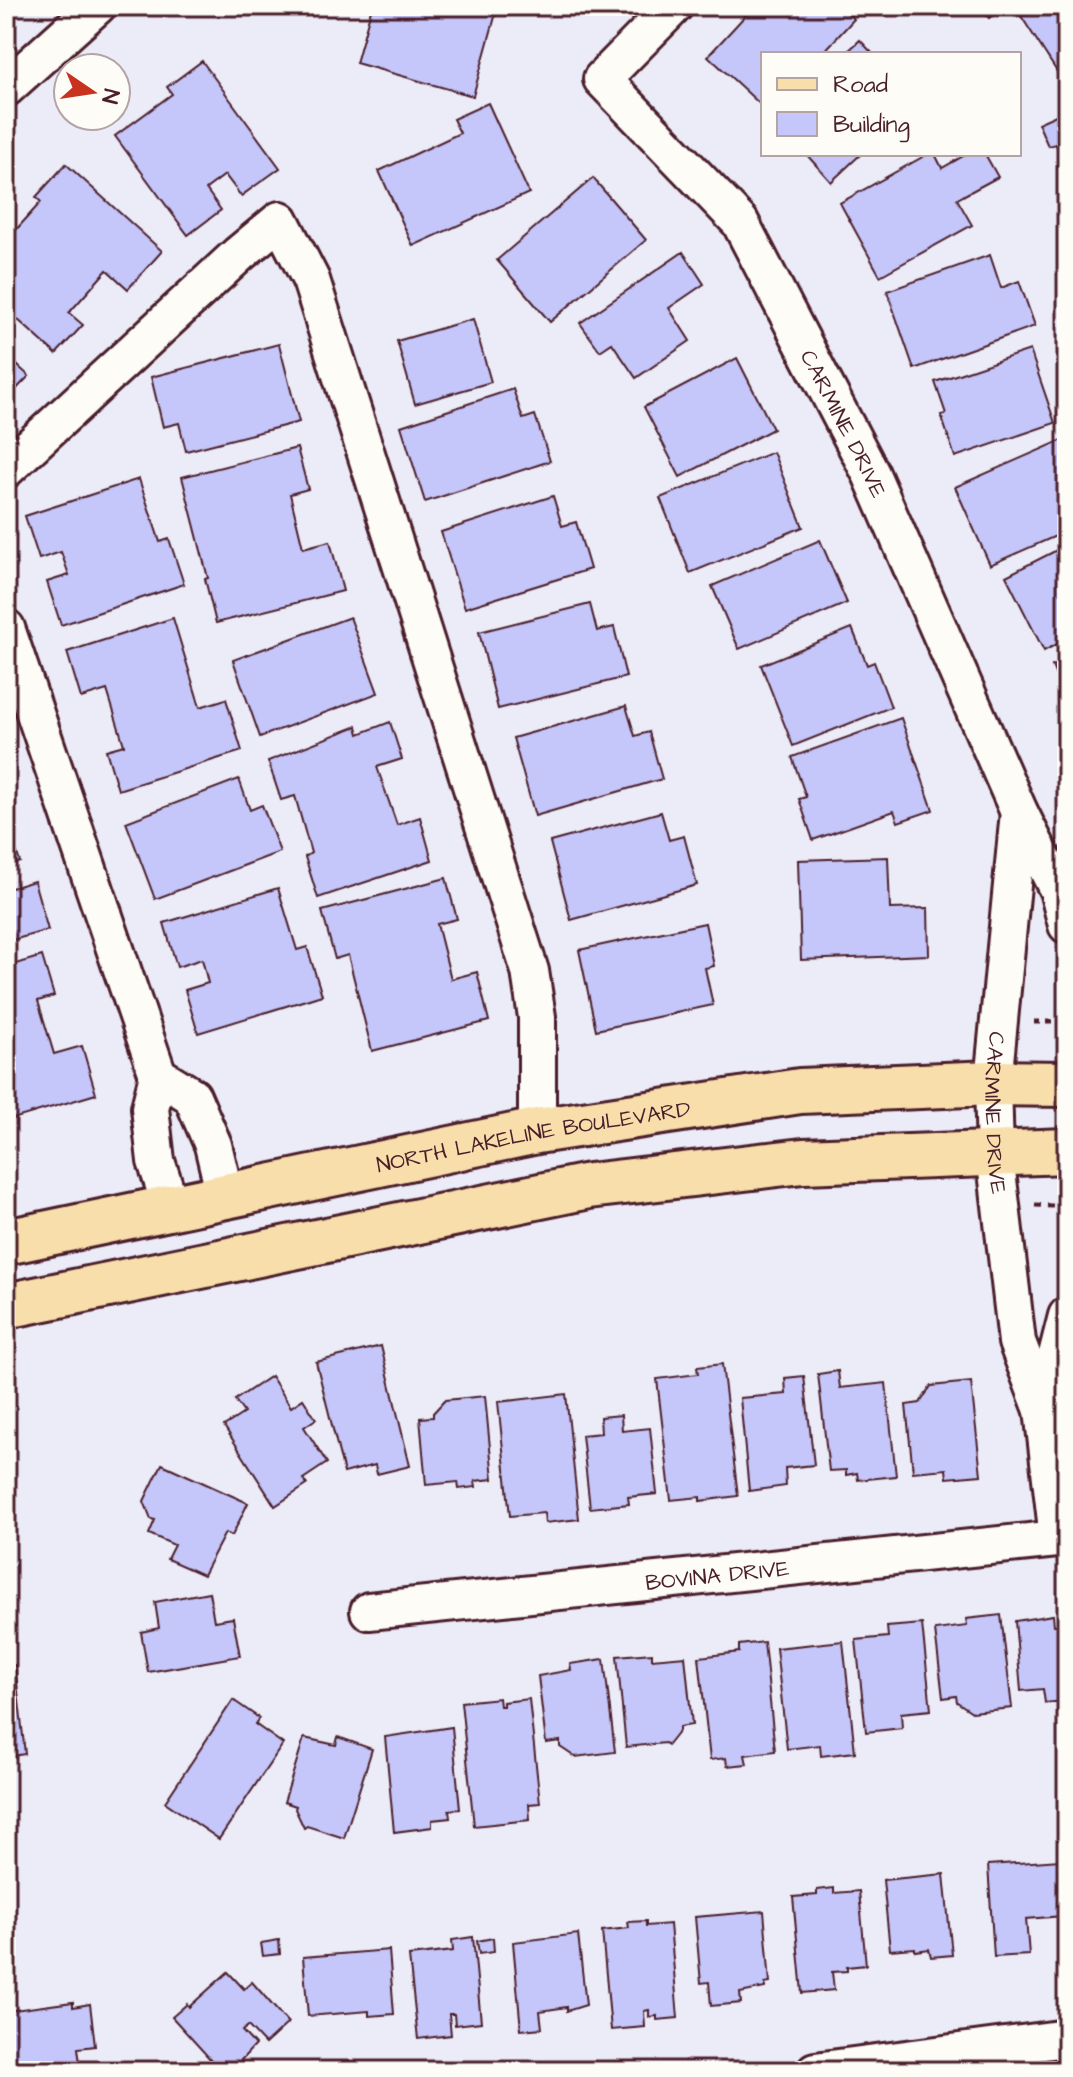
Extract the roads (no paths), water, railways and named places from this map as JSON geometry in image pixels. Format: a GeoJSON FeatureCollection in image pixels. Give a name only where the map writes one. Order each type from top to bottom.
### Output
{"type":"FeatureCollection","features":[{"type":"Feature","properties":{"kind":"main road","name":"NORTH LAKELINE BOULEVARD"},"geometry":{"type":"LineString","coordinates":[[6,1242],[537,1131],[800,1091],[993,1083],[1067,1084]]}},
{"type":"Feature","properties":{"kind":"main road"},"geometry":{"type":"LineString","coordinates":[[6,1306],[589,1186],[803,1161],[1067,1151]]}},
{"type":"Feature","properties":{"kind":"street","name":"CARMINE DRIVE"},"geometry":{"type":"LineString","coordinates":[[674,6],[602,79],[740,222],[871,474],[1019,812],[1058,890],[1067,925]]}},
{"type":"Feature","properties":{"kind":"street"},"geometry":{"type":"LineString","coordinates":[[12,68],[92,8]]}},
{"type":"Feature","properties":{"kind":"street"},"geometry":{"type":"LineString","coordinates":[[6,469],[239,254],[280,220],[311,280],[530,971],[537,1017],[537,1131]]}},
{"type":"Feature","properties":{"kind":"street"},"geometry":{"type":"LineString","coordinates":[[6,628],[158,1075],[150,1108],[156,1161],[171,1207]]}},
{"type":"Feature","properties":{"kind":"street","name":"CARMINE DRIVE"},"geometry":{"type":"LineString","coordinates":[[1019,812],[993,1083],[995,1154],[1017,1342],[1043,1410],[1063,1538]]}},
{"type":"Feature","properties":{"kind":"street"},"geometry":{"type":"LineString","coordinates":[[158,1075],[192,1096],[213,1145],[225,1195]]}},
{"type":"Feature","properties":{"kind":"street","name":"CARMINE DRIVE"},"geometry":{"type":"LineString","coordinates":[[1043,1410],[1067,1316]]}},
{"type":"Feature","properties":{"kind":"street","name":"BOVINA DRIVE"},"geometry":{"type":"LineString","coordinates":[[369,1611],[1063,1538]]}},
{"type":"Feature","properties":{"kind":"street"},"geometry":{"type":"LineString","coordinates":[[815,2071],[1067,2038]]}}]}
